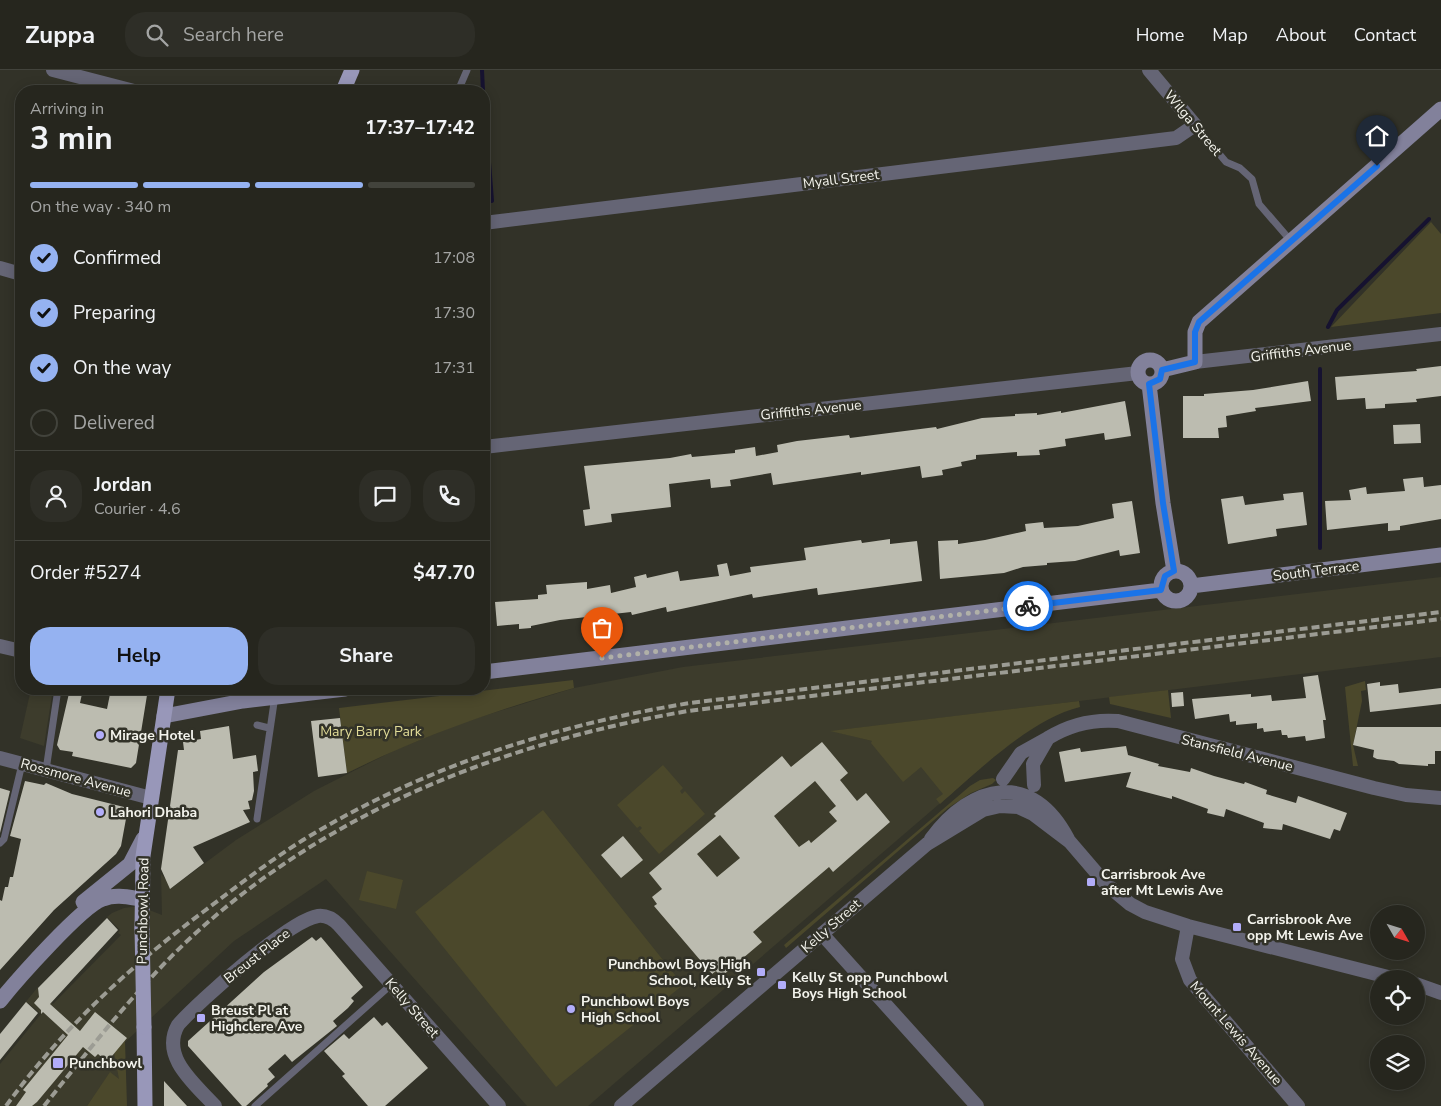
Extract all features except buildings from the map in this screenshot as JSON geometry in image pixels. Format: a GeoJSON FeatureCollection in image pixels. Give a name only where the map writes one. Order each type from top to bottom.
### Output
{"type":"FeatureCollection","features":[{"type":"Feature","properties":{"kind":"main road"},"geometry":{"type":"LineString","coordinates":[[346,85],[352,70]]}},
{"type":"Feature","properties":{"kind":"main road","name":"Punchbowl Road"},"geometry":{"type":"LineString","coordinates":[[145,1106],[141,899],[147,829],[167,695]]}},
{"type":"Feature","properties":{"kind":"street"},"geometry":{"type":"LineString","coordinates":[[53,70],[111,85]]}},
{"type":"Feature","properties":{"kind":"street","name":"Wilga Street"},"geometry":{"type":"LineString","coordinates":[[1149,70],[1195,125]]}},
{"type":"Feature","properties":{"kind":"street"},"geometry":{"type":"LineString","coordinates":[[1195,362],[1195,332],[1199,322],[1441,109]]}},
{"type":"Feature","properties":{"kind":"street","name":"Myall Street"},"geometry":{"type":"LineString","coordinates":[[490,222],[1176,138],[1195,125]]}},
{"type":"Feature","properties":{"kind":"street"},"geometry":{"type":"LineString","coordinates":[[0,268],[15,272]]}},
{"type":"Feature","properties":{"kind":"street","name":"Griffiths Avenue"},"geometry":{"type":"LineString","coordinates":[[1162,370],[1195,362],[1441,334]]}},
{"type":"Feature","properties":{"kind":"street"},"geometry":{"type":"LineString","coordinates":[[1155,361],[1162,370],[1160,379],[1149,384],[1141,380],[1138,373],[1141,364],[1155,361]]}},
{"type":"Feature","properties":{"kind":"street","name":"Griffiths Avenue"},"geometry":{"type":"LineString","coordinates":[[490,446],[1138,373]]}},
{"type":"Feature","properties":{"kind":"street"},"geometry":{"type":"LineString","coordinates":[[1149,384],[1163,503],[1174,571]]}},
{"type":"Feature","properties":{"kind":"street","name":"South Terrace"},"geometry":{"type":"LineString","coordinates":[[1191,586],[1441,555]]}},
{"type":"Feature","properties":{"kind":"street"},"geometry":{"type":"LineString","coordinates":[[1174,571],[1188,577],[1191,586],[1184,599],[1176,602],[1166,598],[1161,590],[1165,576],[1174,571]]}},
{"type":"Feature","properties":{"kind":"street"},"geometry":{"type":"LineString","coordinates":[[490,671],[1161,590]]}},
{"type":"Feature","properties":{"kind":"street"},"geometry":{"type":"LineString","coordinates":[[0,646],[15,650]]}},
{"type":"Feature","properties":{"kind":"street"},"geometry":{"type":"LineString","coordinates":[[164,716],[265,695]]}},
{"type":"Feature","properties":{"kind":"street","name":"Stansfield Avenue"},"geometry":{"type":"LineString","coordinates":[[1003,778],[1021,753],[1061,730],[1088,722],[1118,721],[1374,788],[1406,795],[1437,794]]}},
{"type":"Feature","properties":{"kind":"street"},"geometry":{"type":"LineString","coordinates":[[1034,785],[1033,764],[1048,738]]}},
{"type":"Feature","properties":{"kind":"street","name":"Rossmore Avenue"},"geometry":{"type":"LineString","coordinates":[[0,758],[151,798]]}},
{"type":"Feature","properties":{"kind":"street","name":"Kelly Street"},"geometry":{"type":"LineString","coordinates":[[631,1103],[927,844],[952,813],[973,799],[993,800],[1022,795],[1041,803],[1059,821],[1070,842],[1106,884],[1130,904],[1155,916],[1188,926]]}},
{"type":"Feature","properties":{"kind":"street"},"geometry":{"type":"LineString","coordinates":[[69,927],[84,901],[130,864],[147,829]]}},
{"type":"Feature","properties":{"kind":"street"},"geometry":{"type":"LineString","coordinates":[[2,995],[93,904],[103,898],[116,896],[141,899]]}},
{"type":"Feature","properties":{"kind":"street","name":"Kelly Street"},"geometry":{"type":"LineString","coordinates":[[322,916],[339,925],[499,1106]]}},
{"type":"Feature","properties":{"kind":"street","name":"Breust Place"},"geometry":{"type":"LineString","coordinates":[[214,1106],[182,1069],[175,1057],[175,1030],[188,1015],[241,966],[300,924],[322,916]]}},
{"type":"Feature","properties":{"kind":"street"},"geometry":{"type":"LineString","coordinates":[[1188,926],[1370,972]]}},
{"type":"Feature","properties":{"kind":"street","name":"Mount Lewis Avenue"},"geometry":{"type":"LineString","coordinates":[[1188,926],[1182,958],[1190,980],[1298,1106]]}},
{"type":"Feature","properties":{"kind":"street"},"geometry":{"type":"LineString","coordinates":[[822,934],[977,1106]]}},
{"type":"Feature","properties":{"kind":"street"},"geometry":{"type":"LineString","coordinates":[[1425,987],[1441,993]]}},
{"type":"Feature","properties":{"kind":"lane"},"geometry":{"type":"LineString","coordinates":[[461,85],[467,70]]}},
{"type":"Feature","properties":{"kind":"lane","name":"Wilga Street"},"geometry":{"type":"LineString","coordinates":[[1195,125],[1226,162],[1244,170],[1252,179],[1259,204],[1291,241]]}},
{"type":"Feature","properties":{"kind":"lane"},"geometry":{"type":"LineString","coordinates":[[46,770],[57,695]]}},
{"type":"Feature","properties":{"kind":"lane"},"geometry":{"type":"LineString","coordinates":[[257,820],[275,695]]}},
{"type":"Feature","properties":{"kind":"lane"},"geometry":{"type":"LineString","coordinates":[[257,725],[269,728]]}},
{"type":"Feature","properties":{"kind":"lane"},"geometry":{"type":"LineString","coordinates":[[0,843],[4,839],[22,764]]}},
{"type":"Feature","properties":{"kind":"lane"},"geometry":{"type":"LineString","coordinates":[[255,1106],[392,984]]}},
{"type":"Feature","properties":{"kind":"shaded area"},"geometry":{"type":"Polygon","coordinates":[[[1441,577],[1441,657],[832,731],[981,768],[588,1106],[527,1106],[326,879],[234,941],[123,1044],[124,1084],[110,1073],[87,1106],[0,1106],[0,1064],[41,1014],[28,1003],[24,1004],[38,987],[38,992],[53,1004],[121,935],[118,933],[120,930],[107,917],[124,908],[139,906],[162,915],[161,874],[173,887],[236,840],[314,791],[395,750],[464,722],[574,688],[683,667],[1441,577]]]}},
{"type":"Feature","properties":{"kind":"shaded area"},"geometry":{"type":"Polygon","coordinates":[[[30,695],[52,695],[44,746],[20,738],[30,695]]]}},
{"type":"Feature","properties":{"kind":"green space"},"geometry":{"type":"Polygon","coordinates":[[[1431,222],[1441,234],[1441,313],[1331,327],[1431,222]]]}},
{"type":"Feature","properties":{"kind":"green space","name":"Mary Barry Park"},"geometry":{"type":"Polygon","coordinates":[[[573,680],[574,688],[458,725],[347,773],[339,708],[448,695],[490,695],[490,690],[573,680]]]}},
{"type":"Feature","properties":{"kind":"green space"},"geometry":{"type":"Polygon","coordinates":[[[1365,681],[1366,690],[1361,691],[1362,701],[1353,745],[1358,766],[1353,766],[1345,687],[1365,681]]]}},
{"type":"Feature","properties":{"kind":"green space"},"geometry":{"type":"Polygon","coordinates":[[[1168,690],[1171,718],[1110,704],[1109,697],[1168,690]]]}},
{"type":"Feature","properties":{"kind":"green space"},"geometry":{"type":"Polygon","coordinates":[[[1079,701],[1080,707],[1043,722],[1024,734],[988,762],[940,804],[936,799],[943,794],[921,767],[903,782],[871,743],[872,741],[830,731],[1079,701]]]}},
{"type":"Feature","properties":{"kind":"green space"},"geometry":{"type":"Polygon","coordinates":[[[663,765],[683,788],[680,791],[682,794],[685,791],[705,814],[659,854],[639,831],[642,828],[640,826],[637,828],[617,805],[663,765]]]}},
{"type":"Feature","properties":{"kind":"green space"},"geometry":{"type":"Polygon","coordinates":[[[993,778],[996,780],[992,784],[971,793],[948,808],[786,948],[784,945],[970,786],[980,780],[993,778]]]}},
{"type":"Feature","properties":{"kind":"green space"},"geometry":{"type":"Polygon","coordinates":[[[543,810],[683,985],[556,1087],[415,912],[543,810]]]}},
{"type":"Feature","properties":{"kind":"green space"},"geometry":{"type":"Polygon","coordinates":[[[367,871],[403,880],[396,909],[359,900],[367,871]]]}},
{"type":"Feature","properties":{"kind":"green space"},"geometry":{"type":"Polygon","coordinates":[[[125,1041],[127,1106],[87,1106],[110,1072],[119,1079],[114,1052],[125,1041]]]}},
{"type":"Feature","properties":{"kind":"waterway"},"geometry":{"type":"LineString","coordinates":[[482,70],[483,85]]}},
{"type":"Feature","properties":{"kind":"waterway"},"geometry":{"type":"LineString","coordinates":[[490,175],[492,201]]}},
{"type":"Feature","properties":{"kind":"waterway"},"geometry":{"type":"LineString","coordinates":[[1328,327],[1337,310],[1429,219]]}},
{"type":"Feature","properties":{"kind":"waterway"},"geometry":{"type":"LineString","coordinates":[[1320,369],[1320,548]]}},
{"type":"Feature","properties":{"kind":"railway"},"geometry":{"type":"LineString","coordinates":[[6,1106],[49,1051],[122,978],[175,933],[252,875],[303,840],[348,814],[394,791],[490,753],[539,737],[589,724],[639,712],[690,703],[1441,612]]}},
{"type":"Feature","properties":{"kind":"railway"},"geometry":{"type":"LineString","coordinates":[[44,1106],[147,982],[184,944],[238,897],[295,856],[356,821],[418,790],[483,764],[550,742],[688,711],[1441,619]]}},
{"type":"Feature","properties":{"kind":"way so far"},"geometry":{"type":"LineString","coordinates":[[602,658],[1028,606]]}},
{"type":"Feature","properties":{"kind":"place","name":"Mirage Hotel"},"geometry":{"type":"Point","coordinates":[100,735]}},
{"type":"Feature","properties":{"kind":"place","name":"Lahori Dhaba"},"geometry":{"type":"Point","coordinates":[100,812]}},
{"type":"Feature","properties":{"kind":"place","name":"Carrisbrook Ave after Mt Lewis Ave"},"geometry":{"type":"Point","coordinates":[1091,882]}},
{"type":"Feature","properties":{"kind":"place","name":"Carrisbrook Ave opp Mt Lewis Ave"},"geometry":{"type":"Point","coordinates":[1237,927]}},
{"type":"Feature","properties":{"kind":"place","name":"Punchbowl Boys High School, Kelly St"},"geometry":{"type":"Point","coordinates":[761,972]}},
{"type":"Feature","properties":{"kind":"place","name":"Kelly St opp Punchbowl Boys High School"},"geometry":{"type":"Point","coordinates":[782,985]}},
{"type":"Feature","properties":{"kind":"place","name":"Punchbowl Boys High School"},"geometry":{"type":"Point","coordinates":[571,1009]}},
{"type":"Feature","properties":{"kind":"place","name":"Breust Pl at Highclere Ave"},"geometry":{"type":"Point","coordinates":[201,1018]}},
{"type":"Feature","properties":{"kind":"place","name":"Punchbowl"},"geometry":{"type":"Point","coordinates":[58,1063]}},
{"type":"Feature","properties":{"kind":"route"},"geometry":{"type":"LineString","coordinates":[[1028,606],[1161,590],[1162,580],[1174,571],[1163,503],[1149,384],[1155,383],[1160,379],[1162,370],[1195,362],[1195,332],[1199,322],[1377,166]]}}]}
